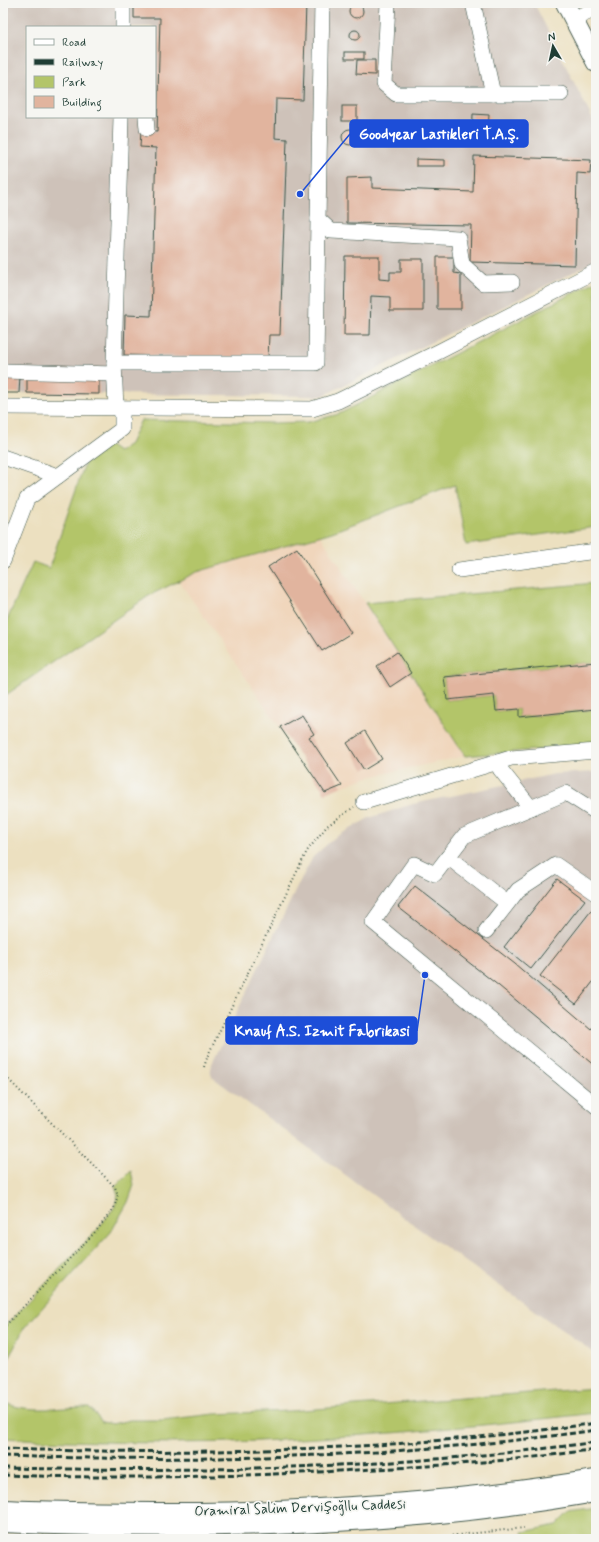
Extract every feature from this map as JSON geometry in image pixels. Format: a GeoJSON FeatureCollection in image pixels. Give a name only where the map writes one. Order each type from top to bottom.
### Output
{"type":"FeatureCollection","features":[{"type":"Feature","properties":{"kind":"main road"},"geometry":{"type":"LineString","coordinates":[[565,3],[596,63]]}},
{"type":"Feature","properties":{"kind":"main road","name":"Oramiral Salim Dervişoğllu Caddesi"},"geometry":{"type":"LineString","coordinates":[[3,1509],[136,1512],[321,1508],[446,1499],[538,1488],[596,1479]]}},
{"type":"Feature","properties":{"kind":"main road","name":"Oramiral Salim Dervişoğllu Caddesi"},"geometry":{"type":"LineString","coordinates":[[3,1523],[180,1527],[321,1523],[435,1515],[526,1505],[596,1493]]}},
{"type":"Feature","properties":{"kind":"street"},"geometry":{"type":"LineString","coordinates":[[123,3],[123,26]]}},
{"type":"Feature","properties":{"kind":"street"},"geometry":{"type":"LineString","coordinates":[[3,372],[316,363],[322,3]]}},
{"type":"Feature","properties":{"kind":"street"},"geometry":{"type":"LineString","coordinates":[[388,3],[384,84],[396,94],[561,94]]}},
{"type":"Feature","properties":{"kind":"street"},"geometry":{"type":"LineString","coordinates":[[473,3],[494,94]]}},
{"type":"Feature","properties":{"kind":"street"},"geometry":{"type":"LineString","coordinates":[[573,19],[596,9]]}},
{"type":"Feature","properties":{"kind":"street"},"geometry":{"type":"LineString","coordinates":[[3,561],[7,537],[27,499],[122,429],[114,368],[120,118]]}},
{"type":"Feature","properties":{"kind":"street"},"geometry":{"type":"LineString","coordinates":[[318,219],[331,231],[458,238],[462,264],[482,283],[512,282]]}},
{"type":"Feature","properties":{"kind":"street"},"geometry":{"type":"LineString","coordinates":[[3,407],[295,410],[325,406],[440,351],[596,271]]}},
{"type":"Feature","properties":{"kind":"street"},"geometry":{"type":"LineString","coordinates":[[3,457],[58,476]]}},
{"type":"Feature","properties":{"kind":"street"},"geometry":{"type":"LineString","coordinates":[[459,570],[596,551]]}},
{"type":"Feature","properties":{"kind":"street"},"geometry":{"type":"LineString","coordinates":[[364,802],[511,758],[596,751]]}},
{"type":"Feature","properties":{"kind":"street"},"geometry":{"type":"LineString","coordinates":[[498,762],[500,769],[531,808]]}},
{"type":"Feature","properties":{"kind":"street"},"geometry":{"type":"LineString","coordinates":[[596,812],[566,793],[464,836],[435,874],[414,864],[373,922],[596,1106]]}},
{"type":"Feature","properties":{"kind":"street"},"geometry":{"type":"LineString","coordinates":[[448,857],[508,903]]}},
{"type":"Feature","properties":{"kind":"street"},"geometry":{"type":"LineString","coordinates":[[486,931],[518,890],[556,865],[596,893]]}},
{"type":"Feature","properties":{"kind":"path"},"geometry":{"type":"LineString","coordinates":[[204,1067],[208,1055],[307,851],[327,826],[346,811],[364,802]]}},
{"type":"Feature","properties":{"kind":"path"},"geometry":{"type":"LineString","coordinates":[[3,1074],[115,1187],[118,1195],[114,1208],[97,1230],[3,1328]]}},
{"type":"Feature","properties":{"kind":"path"},"geometry":{"type":"LineString","coordinates":[[420,1539],[480,1534],[524,1528]]}},
{"type":"Feature","properties":{"kind":"path"},"geometry":{"type":"LineString","coordinates":[[474,1539],[480,1534]]}},
{"type":"Feature","properties":{"kind":"shaded area"},"geometry":{"type":"Polygon","coordinates":[[[3,3],[534,3],[596,126],[596,261],[322,396],[3,393],[3,3]]]}},
{"type":"Feature","properties":{"kind":"shaded area"},"geometry":{"type":"Polygon","coordinates":[[[320,535],[465,756],[365,778],[325,793],[179,581],[197,572],[320,535]]]}},
{"type":"Feature","properties":{"kind":"shaded area"},"geometry":{"type":"Polygon","coordinates":[[[596,772],[596,1354],[415,1226],[212,1077],[210,1068],[300,881],[313,857],[334,838],[369,818],[413,804],[555,774],[596,772]]]}},
{"type":"Feature","properties":{"kind":"green space"},"geometry":{"type":"Polygon","coordinates":[[[596,281],[596,527],[466,545],[455,485],[332,532],[197,572],[150,595],[3,697],[3,629],[33,562],[49,568],[86,460],[108,445],[118,452],[130,444],[141,420],[272,423],[308,422],[339,414],[596,281]]]}},
{"type":"Feature","properties":{"kind":"green space"},"geometry":{"type":"Polygon","coordinates":[[[596,583],[596,662],[444,677],[447,700],[494,695],[496,711],[519,709],[519,717],[596,709],[596,745],[465,756],[365,603],[596,583]]]}},
{"type":"Feature","properties":{"kind":"green space"},"geometry":{"type":"Polygon","coordinates":[[[131,1171],[134,1185],[128,1202],[111,1232],[24,1328],[3,1370],[3,1328],[97,1230],[114,1208],[118,1195],[115,1187],[131,1171]]]}},
{"type":"Feature","properties":{"kind":"green space"},"geometry":{"type":"Polygon","coordinates":[[[596,1388],[596,1413],[438,1429],[246,1442],[107,1442],[3,1438],[3,1402],[13,1406],[34,1409],[89,1407],[102,1422],[112,1424],[130,1420],[162,1420],[214,1414],[289,1411],[596,1388]]]}},
{"type":"Feature","properties":{"kind":"green space"},"geometry":{"type":"Polygon","coordinates":[[[596,1508],[596,1539],[525,1539],[523,1532],[557,1525],[570,1512],[596,1508]]]}},
{"type":"Feature","properties":{"kind":"building"},"geometry":{"type":"Polygon","coordinates":[[[134,3],[306,3],[303,100],[276,99],[275,138],[287,139],[280,335],[269,335],[268,358],[124,355],[125,315],[151,316],[156,148],[140,147],[141,131],[157,132],[160,18],[134,18],[134,3]]]}},
{"type":"Feature","properties":{"kind":"building"},"geometry":{"type":"Polygon","coordinates":[[[356,4],[361,6],[363,11],[361,16],[356,18],[351,16],[349,11],[351,6],[356,4]]]}},
{"type":"Feature","properties":{"kind":"building"},"geometry":{"type":"Polygon","coordinates":[[[355,30],[360,35],[355,40],[350,35],[355,30]]]}},
{"type":"Feature","properties":{"kind":"building"},"geometry":{"type":"Polygon","coordinates":[[[345,52],[364,52],[364,59],[345,59],[345,52]]]}},
{"type":"Feature","properties":{"kind":"building"},"geometry":{"type":"Polygon","coordinates":[[[357,60],[375,60],[375,75],[356,74],[357,60]]]}},
{"type":"Feature","properties":{"kind":"building"},"geometry":{"type":"Polygon","coordinates":[[[342,106],[357,106],[357,121],[342,121],[342,106]]]}},
{"type":"Feature","properties":{"kind":"building"},"geometry":{"type":"Polygon","coordinates":[[[473,114],[489,115],[487,142],[472,141],[473,114]]]}},
{"type":"Feature","properties":{"kind":"building"},"geometry":{"type":"Polygon","coordinates":[[[350,129],[356,131],[358,137],[356,143],[350,145],[344,143],[342,137],[344,131],[350,129]]]}},
{"type":"Feature","properties":{"kind":"building"},"geometry":{"type":"Polygon","coordinates":[[[474,156],[591,160],[590,174],[577,173],[575,265],[470,262],[471,225],[347,223],[347,178],[372,177],[372,188],[473,192],[474,156]]]}},
{"type":"Feature","properties":{"kind":"building"},"geometry":{"type":"Polygon","coordinates":[[[416,159],[445,160],[445,166],[416,166],[416,159]]]}},
{"type":"Feature","properties":{"kind":"building"},"geometry":{"type":"Polygon","coordinates":[[[345,256],[379,256],[379,279],[390,280],[390,272],[401,272],[401,259],[423,259],[423,311],[390,311],[390,297],[371,296],[370,335],[344,335],[345,256]]]}},
{"type":"Feature","properties":{"kind":"building"},"geometry":{"type":"Polygon","coordinates":[[[437,257],[454,257],[454,273],[461,274],[461,309],[437,309],[437,257]]]}},
{"type":"Feature","properties":{"kind":"building"},"geometry":{"type":"Polygon","coordinates":[[[3,376],[20,376],[19,393],[3,393],[3,376]]]}},
{"type":"Feature","properties":{"kind":"building"},"geometry":{"type":"Polygon","coordinates":[[[27,377],[99,378],[99,394],[27,393],[27,377]]]}},
{"type":"Feature","properties":{"kind":"building"},"geometry":{"type":"Polygon","coordinates":[[[297,548],[351,633],[322,651],[268,567],[297,548]]]}},
{"type":"Feature","properties":{"kind":"building"},"geometry":{"type":"Polygon","coordinates":[[[397,652],[411,673],[390,687],[377,666],[397,652]]]}},
{"type":"Feature","properties":{"kind":"building"},"geometry":{"type":"Polygon","coordinates":[[[596,662],[596,709],[519,717],[519,709],[496,711],[494,695],[447,700],[444,677],[596,662]]]}},
{"type":"Feature","properties":{"kind":"building"},"geometry":{"type":"Polygon","coordinates":[[[302,715],[314,734],[309,737],[342,786],[325,793],[280,727],[302,715]]]}},
{"type":"Feature","properties":{"kind":"building"},"geometry":{"type":"Polygon","coordinates":[[[365,731],[382,759],[364,770],[347,743],[365,731]]]}},
{"type":"Feature","properties":{"kind":"building"},"geometry":{"type":"Polygon","coordinates":[[[557,879],[585,900],[531,969],[504,947],[557,879]]]}},
{"type":"Feature","properties":{"kind":"building"},"geometry":{"type":"Polygon","coordinates":[[[415,886],[515,964],[591,1029],[596,1023],[596,1067],[499,986],[398,907],[415,886]]]}},
{"type":"Feature","properties":{"kind":"building"},"geometry":{"type":"Polygon","coordinates":[[[594,907],[596,909],[596,978],[576,1004],[540,976],[594,907]]]}},
{"type":"Feature","properties":{"kind":"railway"},"geometry":{"type":"LineString","coordinates":[[3,1449],[77,1451],[226,1451],[300,1449],[448,1440],[596,1423]]}},
{"type":"Feature","properties":{"kind":"railway"},"geometry":{"type":"LineString","coordinates":[[3,1456],[77,1458],[226,1458],[300,1456],[448,1447],[596,1430]]}},
{"type":"Feature","properties":{"kind":"railway"},"geometry":{"type":"LineString","coordinates":[[3,1468],[226,1469],[300,1467],[448,1458],[596,1442]]}},
{"type":"Feature","properties":{"kind":"railway"},"geometry":{"type":"LineString","coordinates":[[3,1475],[135,1477],[224,1476],[416,1467],[536,1457],[596,1449]]}},
{"type":"Feature","properties":{"kind":"place","name":"Goodyear Lastikleri T.A.Ş."},"geometry":{"type":"Point","coordinates":[300,194]}},
{"type":"Feature","properties":{"kind":"place","name":"Knauf A.S. Izmit Fabrikasi"},"geometry":{"type":"Point","coordinates":[425,975]}}]}
